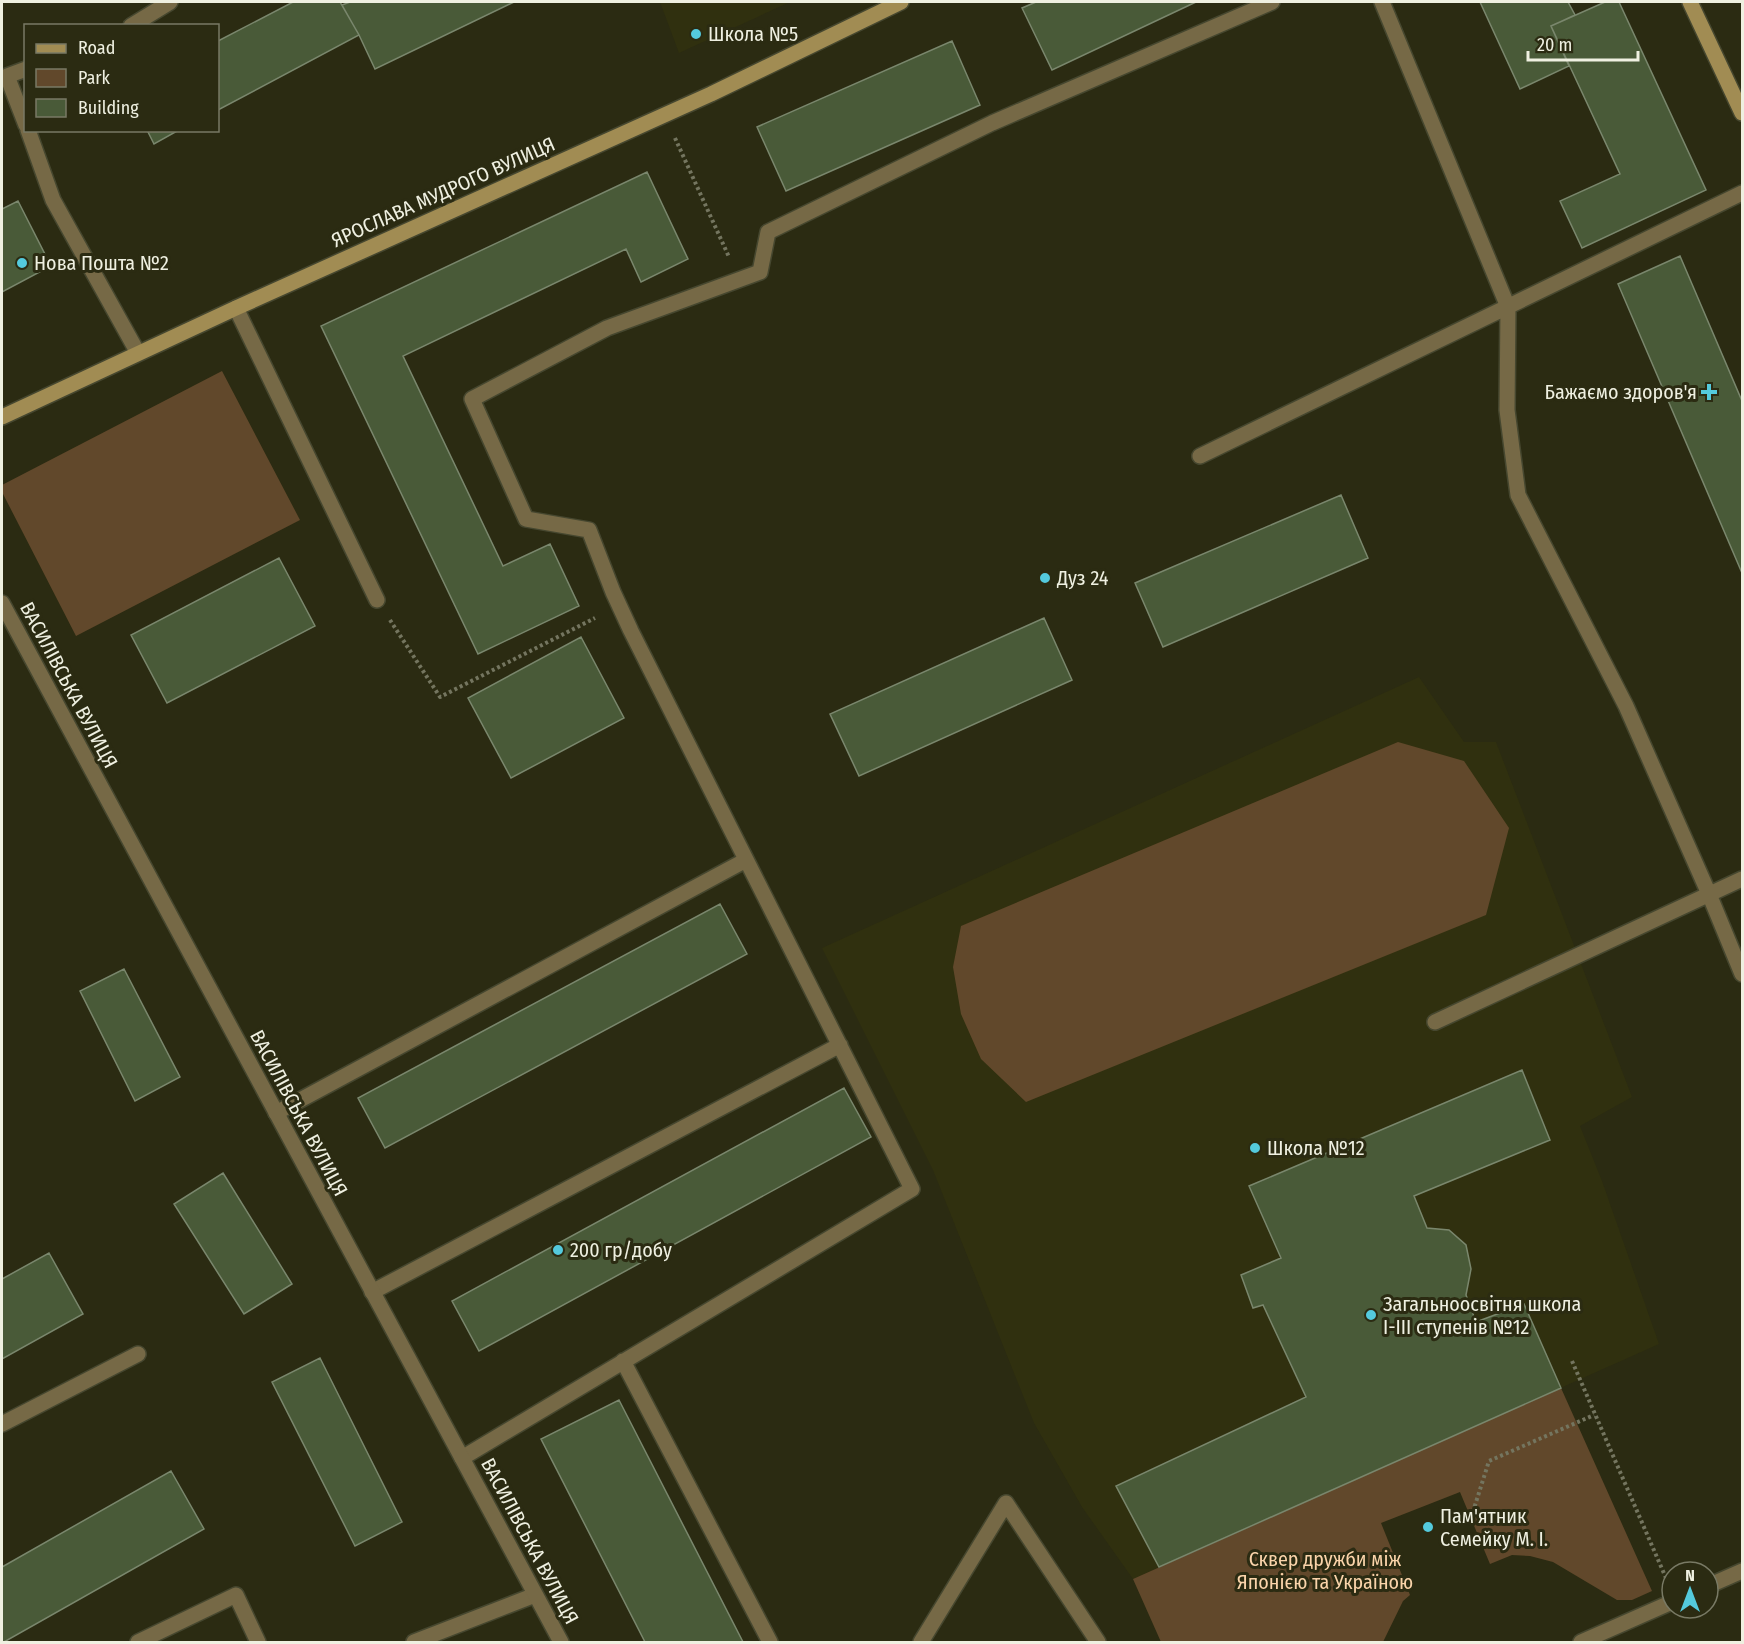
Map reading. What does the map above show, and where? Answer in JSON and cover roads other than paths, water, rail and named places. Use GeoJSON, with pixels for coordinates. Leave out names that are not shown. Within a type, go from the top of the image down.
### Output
{"type":"FeatureCollection","features":[{"type":"Feature","properties":{"kind":"street"},"geometry":{"type":"LineString","coordinates":[[134,24],[170,2]]}},
{"type":"Feature","properties":{"kind":"street","name":"ЯРОСЛАВА МУДРОГО ВУЛИЦЯ"},"geometry":{"type":"LineString","coordinates":[[2,417],[236,308],[665,115],[901,2]]}},
{"type":"Feature","properties":{"kind":"street"},"geometry":{"type":"LineString","coordinates":[[462,1458],[912,1189],[619,606],[589,530],[526,519],[472,399],[607,328],[760,272],[768,232],[992,123],[1272,2]]}},
{"type":"Feature","properties":{"kind":"street"},"geometry":{"type":"LineString","coordinates":[[1382,2],[1508,306],[1507,410],[1518,495],[1626,706],[1743,974]]}},
{"type":"Feature","properties":{"kind":"street"},"geometry":{"type":"LineString","coordinates":[[1690,2],[1743,113]]}},
{"type":"Feature","properties":{"kind":"street"},"geometry":{"type":"LineString","coordinates":[[24,69],[4,72],[24,120]]}},
{"type":"Feature","properties":{"kind":"street"},"geometry":{"type":"LineString","coordinates":[[29,132],[53,200],[138,353]]}},
{"type":"Feature","properties":{"kind":"street"},"geometry":{"type":"LineString","coordinates":[[1200,456],[1743,193]]}},
{"type":"Feature","properties":{"kind":"street"},"geometry":{"type":"LineString","coordinates":[[236,308],[377,600]]}},
{"type":"Feature","properties":{"kind":"street","name":"ВАСИЛІВСЬКА ВУЛИЦЯ"},"geometry":{"type":"LineString","coordinates":[[2,603],[561,1642]]}},
{"type":"Feature","properties":{"kind":"street"},"geometry":{"type":"LineString","coordinates":[[276,1113],[746,860]]}},
{"type":"Feature","properties":{"kind":"street"},"geometry":{"type":"LineString","coordinates":[[1434,1022],[1743,879]]}},
{"type":"Feature","properties":{"kind":"street"},"geometry":{"type":"LineString","coordinates":[[372,1292],[840,1045]]}},
{"type":"Feature","properties":{"kind":"street"},"geometry":{"type":"LineString","coordinates":[[2,1424],[138,1354]]}},
{"type":"Feature","properties":{"kind":"street"},"geometry":{"type":"LineString","coordinates":[[623,1361],[770,1642]]}},
{"type":"Feature","properties":{"kind":"street"},"geometry":{"type":"LineString","coordinates":[[921,1642],[1006,1503],[1098,1642]]}},
{"type":"Feature","properties":{"kind":"street"},"geometry":{"type":"LineString","coordinates":[[1720,1581],[1743,1571]]}},
{"type":"Feature","properties":{"kind":"street"},"geometry":{"type":"LineString","coordinates":[[138,1642],[236,1595],[258,1642]]}},
{"type":"Feature","properties":{"kind":"street"},"geometry":{"type":"LineString","coordinates":[[414,1642],[535,1595]]}},
{"type":"Feature","properties":{"kind":"street"},"geometry":{"type":"LineString","coordinates":[[1581,1642],[1660,1607]]}},
{"type":"Feature","properties":{"kind":"place","name":"Школа №5"},"geometry":{"type":"Point","coordinates":[696,34]}},
{"type":"Feature","properties":{"kind":"place","name":"Нова Пошта №2"},"geometry":{"type":"Point","coordinates":[22,263]}},
{"type":"Feature","properties":{"kind":"place","name":"Бажаємо здоров'я"},"geometry":{"type":"Point","coordinates":[1709,392]}},
{"type":"Feature","properties":{"kind":"place","name":"Дуз 24"},"geometry":{"type":"Point","coordinates":[1045,578]}},
{"type":"Feature","properties":{"kind":"place","name":"Школа №12"},"geometry":{"type":"Point","coordinates":[1255,1148]}},
{"type":"Feature","properties":{"kind":"place","name":"200 гр/добу"},"geometry":{"type":"Point","coordinates":[558,1250]}},
{"type":"Feature","properties":{"kind":"place","name":"Загальноосвітня школа І-ІІІ ступенів №12"},"geometry":{"type":"Point","coordinates":[1371,1315]}},
{"type":"Feature","properties":{"kind":"place","name":"Пам'ятник Семейку М. І."},"geometry":{"type":"Point","coordinates":[1428,1527]}},
{"type":"Feature","properties":{"kind":"park label","name":"Сквер дружби між Японією та Україною"},"geometry":{"type":"Point","coordinates":[1325,1570]}}]}
